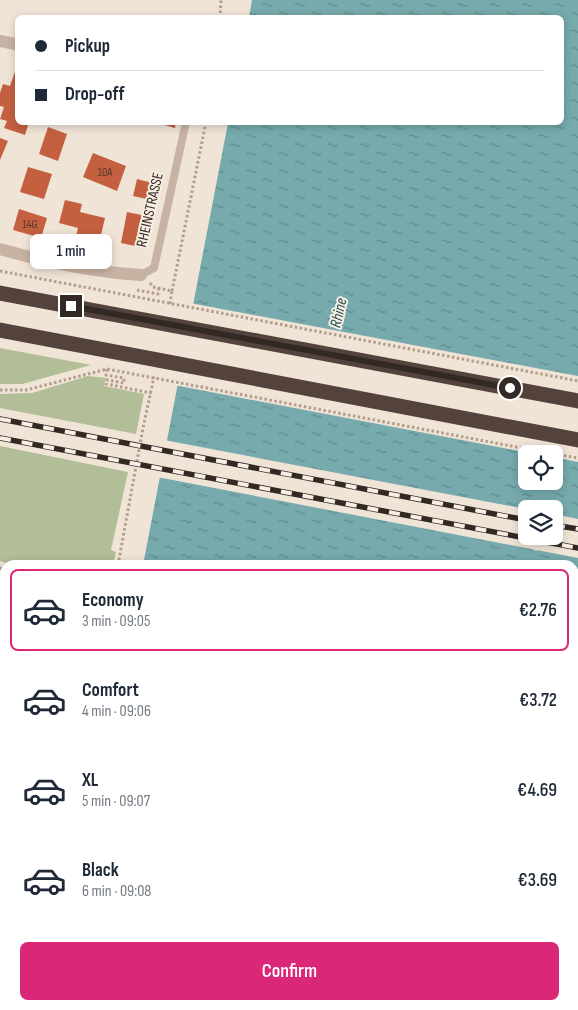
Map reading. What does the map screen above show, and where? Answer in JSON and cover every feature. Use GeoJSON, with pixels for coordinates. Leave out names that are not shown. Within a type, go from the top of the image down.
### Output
{"type":"FeatureCollection","features":[{"type":"Feature","properties":{"kind":"highway"},"geometry":{"type":"LineString","coordinates":[[0,293],[578,401]]}},
{"type":"Feature","properties":{"kind":"highway"},"geometry":{"type":"LineString","coordinates":[[0,330],[578,440]]}},
{"type":"Feature","properties":{"kind":"street"},"geometry":{"type":"LineString","coordinates":[[0,41],[14,44]]}},
{"type":"Feature","properties":{"kind":"street"},"geometry":{"type":"LineString","coordinates":[[0,249],[20,255],[114,273],[141,275]]}},
{"type":"Feature","properties":{"kind":"lane","name":"RHEINSTRASSE"},"geometry":{"type":"LineString","coordinates":[[141,275],[154,268],[185,125]]}},
{"type":"Feature","properties":{"kind":"path"},"geometry":{"type":"LineString","coordinates":[[220,15],[221,0]]}},
{"type":"Feature","properties":{"kind":"path"},"geometry":{"type":"LineString","coordinates":[[168,310],[205,125]]}},
{"type":"Feature","properties":{"kind":"path"},"geometry":{"type":"LineString","coordinates":[[0,271],[111,290],[578,381]]}},
{"type":"Feature","properties":{"kind":"path"},"geometry":{"type":"LineString","coordinates":[[141,275],[153,287],[172,291]]}},
{"type":"Feature","properties":{"kind":"path"},"geometry":{"type":"LineString","coordinates":[[158,294],[159,288]]}},
{"type":"Feature","properties":{"kind":"path"},"geometry":{"type":"LineString","coordinates":[[107,369],[106,375],[124,378],[124,383],[107,380],[106,384],[151,393]]}},
{"type":"Feature","properties":{"kind":"path"},"geometry":{"type":"LineString","coordinates":[[0,390],[26,390],[107,369],[518,447]]}},
{"type":"Feature","properties":{"kind":"path"},"geometry":{"type":"LineString","coordinates":[[119,560],[143,428],[155,375]]}},
{"type":"Feature","properties":{"kind":"path"},"geometry":{"type":"LineString","coordinates":[[563,456],[578,458]]}},
{"type":"Feature","properties":{"kind":"green space"},"geometry":{"type":"Polygon","coordinates":[[[0,348],[91,365],[22,384],[0,384],[0,348]]]}},
{"type":"Feature","properties":{"kind":"green space"},"geometry":{"type":"Polygon","coordinates":[[[88,376],[106,378],[104,386],[144,394],[136,434],[0,408],[0,394],[32,393],[88,376]]]}},
{"type":"Feature","properties":{"kind":"green space"},"geometry":{"type":"Polygon","coordinates":[[[0,446],[128,472],[111,550],[116,552],[114,560],[0,560],[0,446]]]}},
{"type":"Feature","properties":{"kind":"water","name":"Rhine"},"geometry":{"type":"Polygon","coordinates":[[[252,0],[578,0],[578,560],[144,560],[228,125],[564,125],[564,15],[249,15],[252,0]],[[562,389],[554,420],[557,427],[562,427],[570,395],[562,389]]]}},
{"type":"Feature","properties":{"kind":"pier"},"geometry":{"type":"Polygon","coordinates":[[[190,303],[578,376],[578,462],[563,459],[563,445],[518,445],[518,451],[174,385],[190,303]]]}},
{"type":"Feature","properties":{"kind":"pier"},"geometry":{"type":"Polygon","coordinates":[[[164,440],[518,507],[518,545],[532,545],[536,549],[539,545],[563,545],[563,516],[578,519],[578,558],[157,477],[164,440]]]}},
{"type":"Feature","properties":{"kind":"building"},"geometry":{"type":"Polygon","coordinates":[[[15,72],[15,125],[28,125],[25,135],[4,128],[7,121],[0,119],[4,107],[0,106],[0,93],[3,84],[10,86],[15,72]]]}},
{"type":"Feature","properties":{"kind":"building"},"geometry":{"type":"Polygon","coordinates":[[[164,125],[176,125],[175,128],[164,125]]]}},
{"type":"Feature","properties":{"kind":"building"},"geometry":{"type":"Polygon","coordinates":[[[48,127],[67,134],[58,161],[39,154],[48,127]]]}},
{"type":"Feature","properties":{"kind":"building"},"geometry":{"type":"Polygon","coordinates":[[[0,138],[8,141],[0,160],[0,138]]]}},
{"type":"Feature","properties":{"kind":"building"},"geometry":{"type":"Polygon","coordinates":[[[93,153],[126,166],[117,191],[83,177],[93,153]]]}},
{"type":"Feature","properties":{"kind":"building"},"geometry":{"type":"Polygon","coordinates":[[[28,167],[52,174],[44,199],[20,192],[28,167]]]}},
{"type":"Feature","properties":{"kind":"building"},"geometry":{"type":"Polygon","coordinates":[[[137,179],[160,185],[156,201],[133,196],[137,179]]]}},
{"type":"Feature","properties":{"kind":"building"},"geometry":{"type":"Polygon","coordinates":[[[65,200],[82,204],[80,212],[105,218],[98,248],[74,243],[78,228],[59,223],[65,200]]]}},
{"type":"Feature","properties":{"kind":"building"},"geometry":{"type":"Polygon","coordinates":[[[19,209],[47,218],[41,238],[13,230],[19,209]]]}},
{"type":"Feature","properties":{"kind":"building"},"geometry":{"type":"Polygon","coordinates":[[[127,212],[151,217],[145,248],[121,243],[127,212]]]}},
{"type":"Feature","properties":{"kind":"railway"},"geometry":{"type":"LineString","coordinates":[[0,419],[518,518]]}},
{"type":"Feature","properties":{"kind":"railway"},"geometry":{"type":"LineString","coordinates":[[0,438],[578,548]]}},
{"type":"Feature","properties":{"kind":"railway"},"geometry":{"type":"LineString","coordinates":[[563,526],[578,529]]}},
{"type":"Feature","properties":{"kind":"route"},"geometry":{"type":"LineString","coordinates":[[71,306],[510,388]]}}]}
